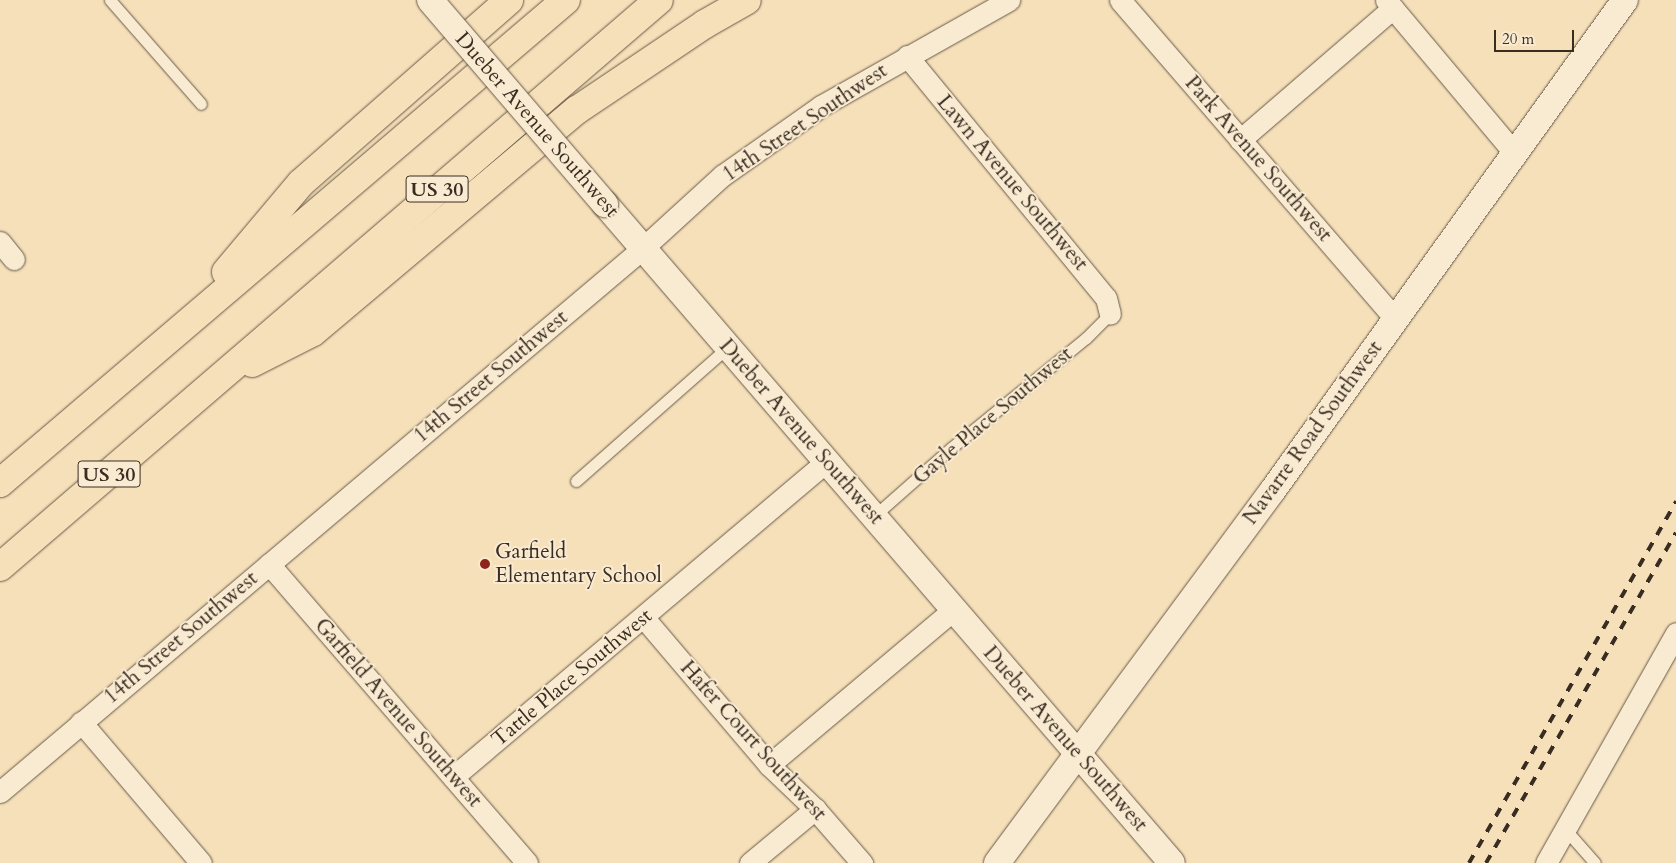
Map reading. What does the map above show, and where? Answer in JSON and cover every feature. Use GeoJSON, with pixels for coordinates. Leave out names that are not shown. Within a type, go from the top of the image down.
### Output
{"type":"FeatureCollection","features":[{"type":"Feature","properties":{"kind":"highway"},"geometry":{"type":"LineString","coordinates":[[175,333],[302,183],[509,0]]}},
{"type":"Feature","properties":{"kind":"highway","name":"US 30"},"geometry":{"type":"LineString","coordinates":[[0,483],[566,0]]}},
{"type":"Feature","properties":{"kind":"highway","name":"US 30"},"geometry":{"type":"LineString","coordinates":[[0,567],[217,381],[345,267],[658,0]]}},
{"type":"Feature","properties":{"kind":"highway"},"geometry":{"type":"LineString","coordinates":[[217,381],[313,332],[577,110],[698,29],[747,0]]}},
{"type":"Feature","properties":{"kind":"street","name":"Dueber Avenue Southwest"},"geometry":{"type":"LineString","coordinates":[[430,0],[727,348],[1172,863]]}},
{"type":"Feature","properties":{"kind":"street","name":"14th Street Southwest"},"geometry":{"type":"LineString","coordinates":[[0,792],[643,248],[724,175],[770,140],[907,56],[1008,0]]}},
{"type":"Feature","properties":{"kind":"street","name":"Park Avenue Southwest"},"geometry":{"type":"LineString","coordinates":[[1120,0],[1396,319]]}},
{"type":"Feature","properties":{"kind":"street","name":"Navarre Road Southwest"},"geometry":{"type":"LineString","coordinates":[[997,863],[1396,319],[1625,0]]}},
{"type":"Feature","properties":{"kind":"street"},"geometry":{"type":"LineString","coordinates":[[1240,140],[1389,4],[1515,154]]}},
{"type":"Feature","properties":{"kind":"street","name":"Lawn Avenue Southwest"},"geometry":{"type":"LineString","coordinates":[[907,56],[1106,298],[1110,314]]}},
{"type":"Feature","properties":{"kind":"street"},"geometry":{"type":"LineString","coordinates":[[0,242],[14,259]]}},
{"type":"Feature","properties":{"kind":"street","name":"Tattle Place Southwest"},"geometry":{"type":"LineString","coordinates":[[453,777],[644,618],[826,461]]}},
{"type":"Feature","properties":{"kind":"street","name":"Garfield Avenue Southwest"},"geometry":{"type":"LineString","coordinates":[[269,564],[527,863]]}},
{"type":"Feature","properties":{"kind":"street"},"geometry":{"type":"LineString","coordinates":[[768,764],[954,610]]}},
{"type":"Feature","properties":{"kind":"street","name":"Hafer Court Southwest"},"geometry":{"type":"LineString","coordinates":[[644,618],[768,764],[815,809],[862,863]]}},
{"type":"Feature","properties":{"kind":"street"},"geometry":{"type":"LineString","coordinates":[[1546,863],[1674,642]]}},
{"type":"Feature","properties":{"kind":"street"},"geometry":{"type":"LineString","coordinates":[[81,722],[201,863]]}},
{"type":"Feature","properties":{"kind":"street"},"geometry":{"type":"LineString","coordinates":[[750,863],[815,809]]}},
{"type":"Feature","properties":{"kind":"lane"},"geometry":{"type":"LineString","coordinates":[[110,0],[201,104]]}},
{"type":"Feature","properties":{"kind":"lane","name":"Gayle Place Southwest"},"geometry":{"type":"LineString","coordinates":[[874,516],[988,417],[1086,338],[1110,314]]}},
{"type":"Feature","properties":{"kind":"lane"},"geometry":{"type":"LineString","coordinates":[[576,481],[727,348]]}},
{"type":"Feature","properties":{"kind":"lane"},"geometry":{"type":"LineString","coordinates":[[1565,829],[1595,863]]}},
{"type":"Feature","properties":{"kind":"railway"},"geometry":{"type":"LineString","coordinates":[[1469,863],[1676,501]]}},
{"type":"Feature","properties":{"kind":"railway"},"geometry":{"type":"LineString","coordinates":[[1486,863],[1676,533]]}},
{"type":"Feature","properties":{"kind":"place","name":"Garfield Elementary School"},"geometry":{"type":"Point","coordinates":[485,564]}}]}
